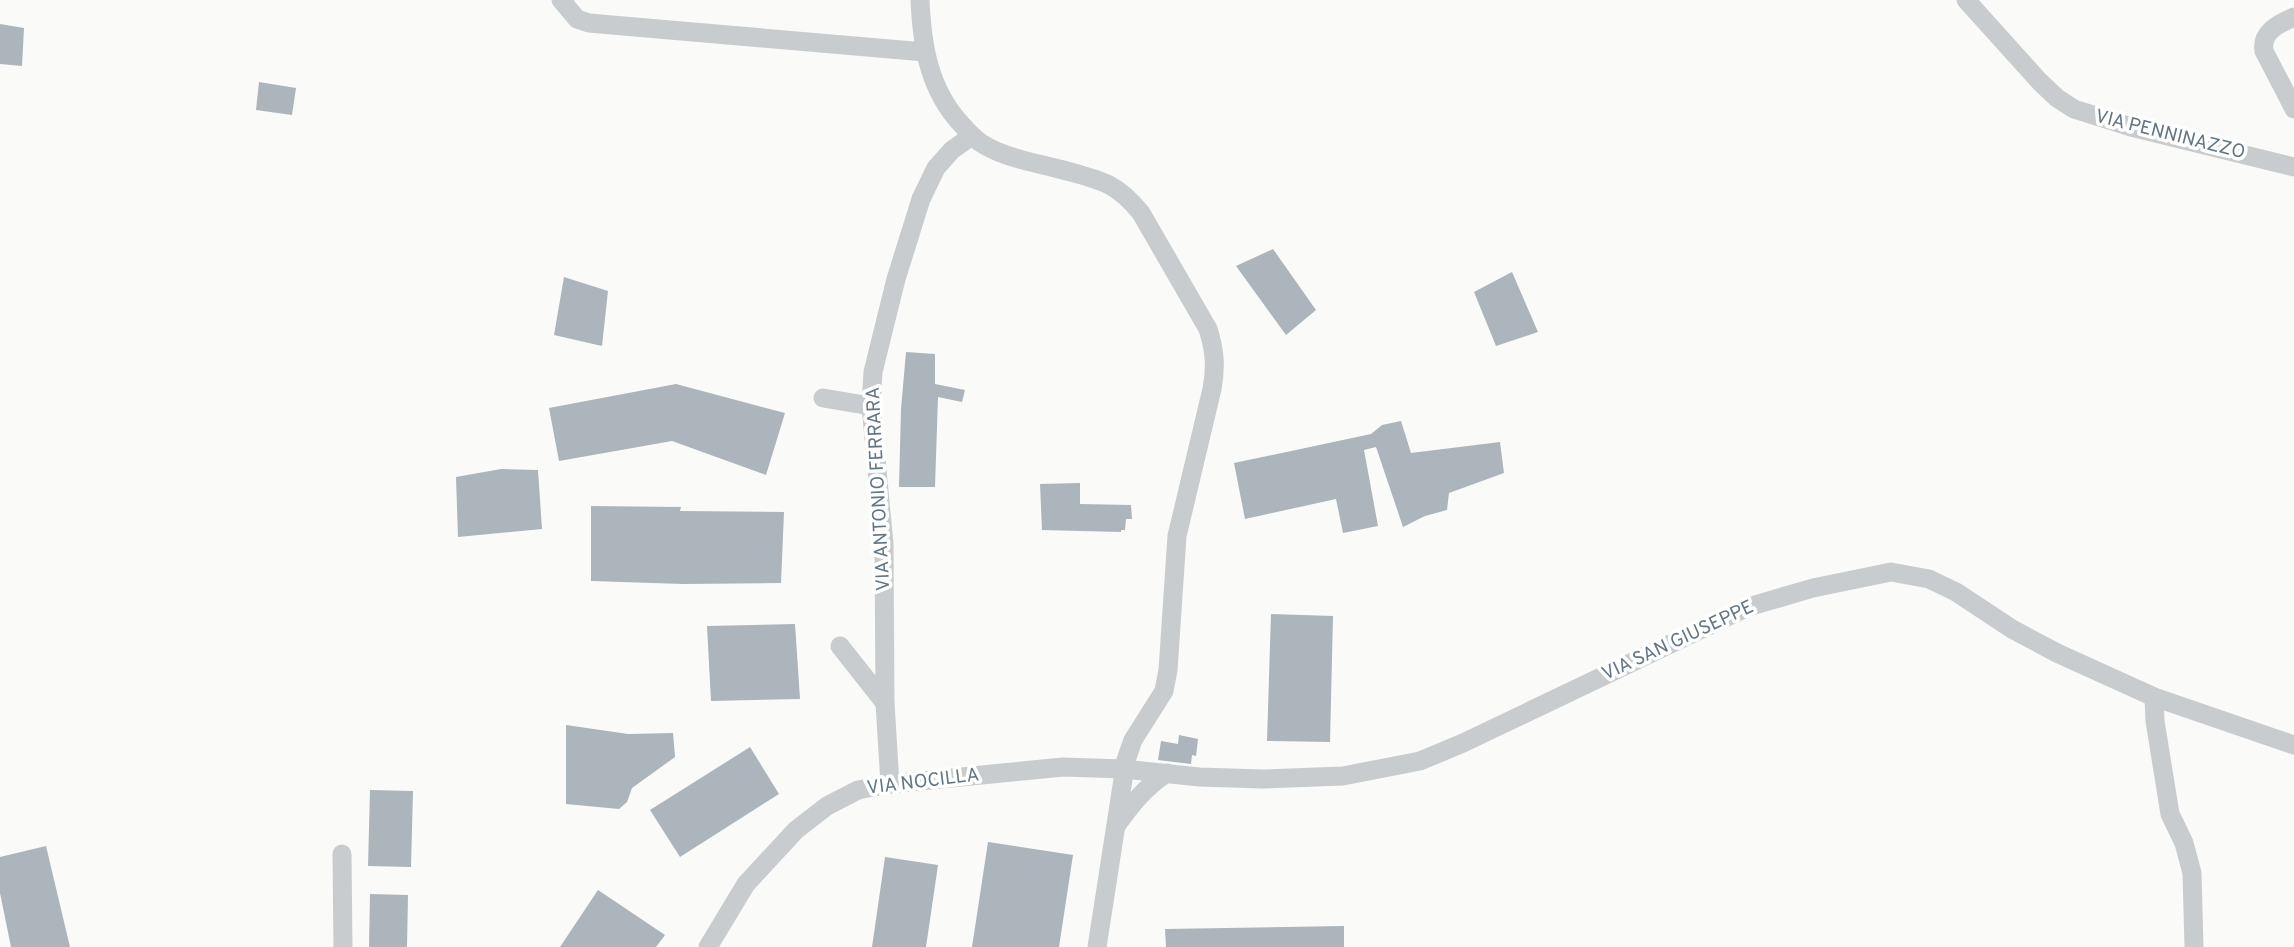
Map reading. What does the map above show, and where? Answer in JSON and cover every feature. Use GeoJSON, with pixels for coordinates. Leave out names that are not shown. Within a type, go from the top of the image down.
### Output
{"type":"FeatureCollection","features":[{"type":"Feature","properties":{"kind":"street"},"geometry":{"type":"LineString","coordinates":[[561,0],[577,19],[589,23],[925,52]]}},
{"type":"Feature","properties":{"kind":"street"},"geometry":{"type":"LineString","coordinates":[[920,0],[925,52],[934,84],[947,110],[985,146],[1008,156],[1116,186],[1141,212],[1208,330],[1215,350],[1216,370],[1177,536],[1168,670],[1164,691],[1133,740],[1124,769],[1097,947]]}},
{"type":"Feature","properties":{"kind":"street","name":"VIA PENNINAZZO"},"geometry":{"type":"LineString","coordinates":[[1966,0],[2040,82],[2056,98],[2074,109],[2131,127],[2294,167]]}},
{"type":"Feature","properties":{"kind":"street"},"geometry":{"type":"LineString","coordinates":[[2294,17],[2280,23],[2265,36],[2263,43],[2264,51],[2294,109]]}},
{"type":"Feature","properties":{"kind":"street","name":"VIA ANTONIO FERRARA"},"geometry":{"type":"LineString","coordinates":[[890,784],[885,704],[884,544],[871,406],[873,372],[889,306],[921,199],[936,168],[952,150],[972,136]]}},
{"type":"Feature","properties":{"kind":"street"},"geometry":{"type":"LineString","coordinates":[[823,398],[871,406]]}},
{"type":"Feature","properties":{"kind":"street","name":"VIA SAN GIUSEPPE"},"geometry":{"type":"LineString","coordinates":[[1124,769],[1263,779],[1343,776],[1420,761],[1748,607],[1813,588],[1891,572],[1938,583],[2012,629],[2154,697],[2294,745]]}},
{"type":"Feature","properties":{"kind":"street"},"geometry":{"type":"LineString","coordinates":[[840,646],[885,704]]}},
{"type":"Feature","properties":{"kind":"street"},"geometry":{"type":"LineString","coordinates":[[2154,697],[2155,721],[2170,814],[2184,843],[2192,873],[2194,947]]}},
{"type":"Feature","properties":{"kind":"street","name":"VIA NOCILLA"},"geometry":{"type":"LineString","coordinates":[[708,947],[746,884],[796,830],[827,806],[858,790],[890,784],[1063,767],[1124,769]]}},
{"type":"Feature","properties":{"kind":"street"},"geometry":{"type":"LineString","coordinates":[[1114,830],[1132,803],[1152,783],[1167,774]]}},
{"type":"Feature","properties":{"kind":"street"},"geometry":{"type":"LineString","coordinates":[[342,854],[343,947]]}},
{"type":"Feature","properties":{"kind":"building"},"geometry":{"type":"Polygon","coordinates":[[[0,24],[24,28],[22,66],[0,64],[0,24]]]}},
{"type":"Feature","properties":{"kind":"building"},"geometry":{"type":"Polygon","coordinates":[[[259,82],[296,88],[292,115],[256,110],[259,82]]]}},
{"type":"Feature","properties":{"kind":"building"},"geometry":{"type":"Polygon","coordinates":[[[1273,249],[1316,310],[1286,335],[1236,266],[1273,249]]]}},
{"type":"Feature","properties":{"kind":"building"},"geometry":{"type":"Polygon","coordinates":[[[1512,272],[1538,332],[1496,346],[1474,292],[1512,272]]]}},
{"type":"Feature","properties":{"kind":"building"},"geometry":{"type":"Polygon","coordinates":[[[564,277],[608,291],[602,346],[554,335],[564,277]]]}},
{"type":"Feature","properties":{"kind":"building"},"geometry":{"type":"Polygon","coordinates":[[[906,352],[935,354],[935,384],[965,390],[962,402],[938,397],[935,487],[899,487],[906,352]]]}},
{"type":"Feature","properties":{"kind":"building"},"geometry":{"type":"Polygon","coordinates":[[[676,384],[785,413],[766,475],[672,441],[559,461],[549,408],[676,384]]]}},
{"type":"Feature","properties":{"kind":"building"},"geometry":{"type":"Polygon","coordinates":[[[1401,421],[1411,453],[1500,442],[1504,473],[1449,493],[1447,510],[1425,516],[1403,527],[1376,447],[1364,450],[1378,526],[1343,533],[1336,499],[1245,519],[1234,463],[1371,434],[1382,425],[1401,421]]]}},
{"type":"Feature","properties":{"kind":"building"},"geometry":{"type":"Polygon","coordinates":[[[501,469],[538,470],[542,529],[458,537],[456,477],[501,469]]]}},
{"type":"Feature","properties":{"kind":"building"},"geometry":{"type":"Polygon","coordinates":[[[1080,483],[1080,504],[1131,505],[1132,519],[1126,519],[1125,530],[1042,530],[1040,484],[1080,483]]]}},
{"type":"Feature","properties":{"kind":"building"},"geometry":{"type":"Polygon","coordinates":[[[591,506],[681,507],[680,511],[784,512],[781,583],[591,581],[591,506]]]}},
{"type":"Feature","properties":{"kind":"building"},"geometry":{"type":"Polygon","coordinates":[[[1271,614],[1333,616],[1330,742],[1267,741],[1271,614]]]}},
{"type":"Feature","properties":{"kind":"building"},"geometry":{"type":"Polygon","coordinates":[[[795,624],[800,699],[711,701],[707,626],[795,624]]]}},
{"type":"Feature","properties":{"kind":"building"},"geometry":{"type":"Polygon","coordinates":[[[566,725],[628,734],[673,733],[675,757],[632,788],[627,802],[619,809],[566,804],[566,725]]]}},
{"type":"Feature","properties":{"kind":"building"},"geometry":{"type":"Polygon","coordinates":[[[1179,735],[1198,739],[1196,756],[1192,755],[1191,764],[1158,760],[1161,741],[1178,744],[1179,735]]]}},
{"type":"Feature","properties":{"kind":"building"},"geometry":{"type":"Polygon","coordinates":[[[750,747],[779,794],[680,857],[650,810],[750,747]]]}},
{"type":"Feature","properties":{"kind":"building"},"geometry":{"type":"Polygon","coordinates":[[[370,790],[413,791],[411,867],[368,866],[370,790]]]}},
{"type":"Feature","properties":{"kind":"building"},"geometry":{"type":"Polygon","coordinates":[[[988,842],[1073,855],[1059,947],[972,947],[988,842]]]}},
{"type":"Feature","properties":{"kind":"building"},"geometry":{"type":"Polygon","coordinates":[[[46,846],[70,947],[11,947],[0,893],[0,857],[46,846]]]}},
{"type":"Feature","properties":{"kind":"building"},"geometry":{"type":"Polygon","coordinates":[[[885,857],[938,865],[926,947],[872,947],[885,857]]]}},
{"type":"Feature","properties":{"kind":"building"},"geometry":{"type":"Polygon","coordinates":[[[598,890],[665,935],[656,947],[560,947],[598,890]]]}},
{"type":"Feature","properties":{"kind":"building"},"geometry":{"type":"Polygon","coordinates":[[[370,894],[408,895],[407,947],[369,947],[370,894]]]}},
{"type":"Feature","properties":{"kind":"building"},"geometry":{"type":"Polygon","coordinates":[[[1344,926],[1344,947],[1166,947],[1165,929],[1344,926]]]}}]}
